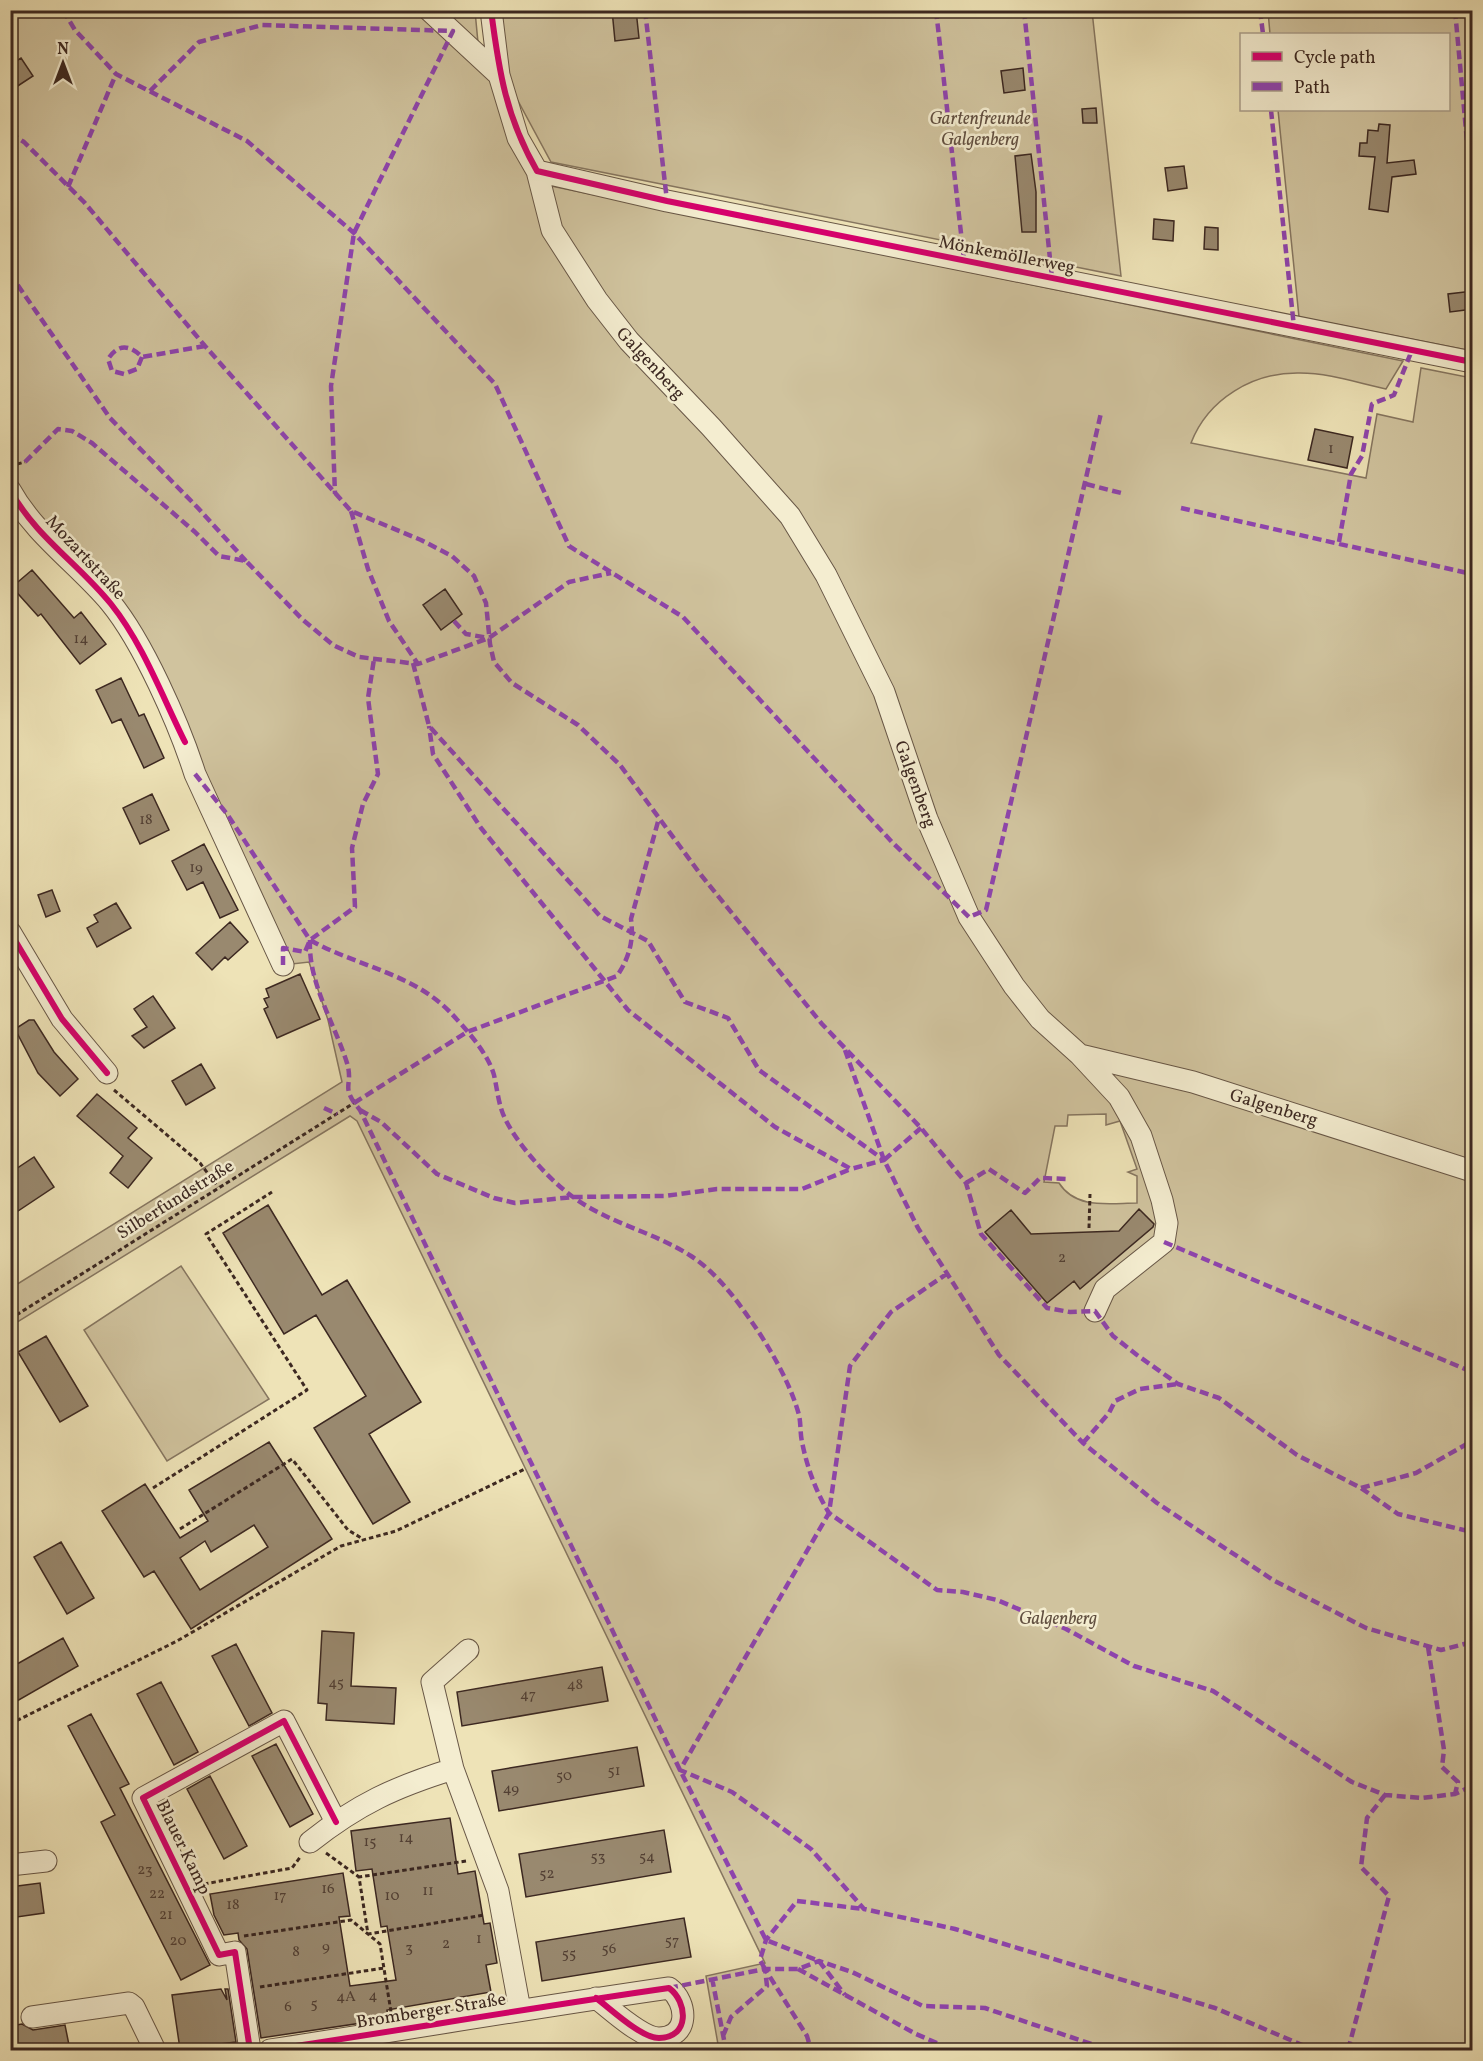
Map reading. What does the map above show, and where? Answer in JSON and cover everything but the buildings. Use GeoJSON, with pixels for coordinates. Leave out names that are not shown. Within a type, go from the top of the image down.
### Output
{"type":"FeatureCollection","features":[{"type":"Feature","properties":{"kind":"street"},"geometry":{"type":"LineString","coordinates":[[429,10],[499,75]]}},
{"type":"Feature","properties":{"kind":"street","name":"Galgenberg"},"geometry":{"type":"LineString","coordinates":[[491,10],[499,75],[518,138],[537,171],[552,230],[597,300],[629,341],[711,427],[789,516],[826,575],[884,692],[927,819],[969,917],[1014,986],[1040,1019],[1080,1055],[1193,1082],[1473,1171]]}},
{"type":"Feature","properties":{"kind":"street","name":"Mönkemöllerweg"},"geometry":{"type":"LineString","coordinates":[[537,171],[667,201],[1473,362]]}},
{"type":"Feature","properties":{"kind":"street","name":"Mozartstraße"},"geometry":{"type":"LineString","coordinates":[[10,490],[54,548],[110,602],[130,630],[185,742],[195,774],[283,964]]}},
{"type":"Feature","properties":{"kind":"street"},"geometry":{"type":"LineString","coordinates":[[10,932],[62,1019],[107,1073]]}},
{"type":"Feature","properties":{"kind":"street"},"geometry":{"type":"LineString","coordinates":[[1080,1055],[1119,1096],[1141,1136],[1167,1223],[1164,1242],[1105,1289],[1095,1311]]}},
{"type":"Feature","properties":{"kind":"street"},"geometry":{"type":"LineString","coordinates":[[468,1650],[432,1682],[453,1769],[486,1858],[502,1912],[520,2010]]}},
{"type":"Feature","properties":{"kind":"street","name":"Blauer Kamp"},"geometry":{"type":"LineString","coordinates":[[212,1941],[143,1798],[284,1721],[336,1822]]}},
{"type":"Feature","properties":{"kind":"street"},"geometry":{"type":"LineString","coordinates":[[310,1842],[358,1806],[408,1783],[453,1769]]}},
{"type":"Feature","properties":{"kind":"street"},"geometry":{"type":"LineString","coordinates":[[10,1864],[46,1861]]}},
{"type":"Feature","properties":{"kind":"street"},"geometry":{"type":"LineString","coordinates":[[212,1941],[219,1954],[234,1952],[250,2050]]}},
{"type":"Feature","properties":{"kind":"street","name":"Bromberger Straße"},"geometry":{"type":"LineString","coordinates":[[270,2050],[596,1998]]}},
{"type":"Feature","properties":{"kind":"street"},"geometry":{"type":"LineString","coordinates":[[32,2017],[129,2003],[134,2007],[155,2050]]}},
{"type":"Feature","properties":{"kind":"path"},"geometry":{"type":"LineString","coordinates":[[10,466],[25,462]]}},
{"type":"Feature","properties":{"kind":"path"},"geometry":{"type":"LineString","coordinates":[[107,1073],[115,1091],[200,1163],[218,1186]]}},
{"type":"Feature","properties":{"kind":"path"},"geometry":{"type":"LineString","coordinates":[[153,1488],[307,1390],[206,1234],[272,1192]]}},
{"type":"Feature","properties":{"kind":"path"},"geometry":{"type":"LineString","coordinates":[[1089,1228],[1090,1194]]}},
{"type":"Feature","properties":{"kind":"path"},"geometry":{"type":"LineString","coordinates":[[180,1529],[292,1459],[348,1530],[363,1539]]}},
{"type":"Feature","properties":{"kind":"path"},"geometry":{"type":"LineString","coordinates":[[10,1724],[177,1641],[341,1546],[396,1531],[525,1469]]}},
{"type":"Feature","properties":{"kind":"path"},"geometry":{"type":"LineString","coordinates":[[186,1887],[292,1868],[310,1842],[359,1877],[486,1858]]}},
{"type":"Feature","properties":{"kind":"path"},"geometry":{"type":"LineString","coordinates":[[359,1877],[368,1934]]}},
{"type":"Feature","properties":{"kind":"path"},"geometry":{"type":"LineString","coordinates":[[368,1934],[502,1912]]}},
{"type":"Feature","properties":{"kind":"path"},"geometry":{"type":"LineString","coordinates":[[212,1941],[351,1920],[381,1944],[394,2031]]}},
{"type":"Feature","properties":{"kind":"path"},"geometry":{"type":"LineString","coordinates":[[240,1990],[384,1968]]}},
{"type":"Feature","properties":{"kind":"green space","name":"Galgenberg"},"geometry":{"type":"Polygon","coordinates":[[[11,11],[475,11],[479,53],[532,182],[1403,361],[1386,389],[1311,373],[1283,374],[1249,383],[1234,391],[1209,413],[1191,443],[1366,478],[1377,414],[1413,422],[1421,368],[1472,378],[1472,2050],[719,2050],[706,1976],[765,1963],[357,1121],[350,1116],[11,1326],[11,1288],[342,1082],[328,1020],[309,962],[283,965],[130,630],[11,490],[11,11]],[[1106,1114],[1068,1115],[1067,1126],[1055,1126],[1044,1182],[1059,1183],[1066,1192],[1084,1201],[1105,1204],[1137,1203],[1137,1176],[1128,1172],[1137,1169],[1120,1121],[1106,1125],[1106,1114]]]}},
{"type":"Feature","properties":{"kind":"green space","name":"Gartenfreunde Galgenberg"},"geometry":{"type":"Polygon","coordinates":[[[501,11],[1092,11],[1121,276],[551,162],[510,86],[501,11]]]}},
{"type":"Feature","properties":{"kind":"green space"},"geometry":{"type":"Polygon","coordinates":[[[1268,11],[1472,11],[1472,351],[1299,317],[1278,111],[1450,111],[1450,33],[1270,33],[1268,11]]]}},
{"type":"Feature","properties":{"kind":"green space"},"geometry":{"type":"Polygon","coordinates":[[[181,1266],[269,1399],[167,1461],[84,1330],[181,1266]]]}},
{"type":"Feature","properties":{"kind":"marked path"},"geometry":{"type":"LineString","coordinates":[[63,10],[75,30],[116,74],[247,141],[354,233],[495,384],[569,546],[683,617],[892,842],[969,917],[986,910],[1101,413]]}},
{"type":"Feature","properties":{"kind":"marked path"},"geometry":{"type":"LineString","coordinates":[[645,10],[667,201]]}},
{"type":"Feature","properties":{"kind":"marked path"},"geometry":{"type":"LineString","coordinates":[[936,10],[964,260]]}},
{"type":"Feature","properties":{"kind":"marked path"},"geometry":{"type":"LineString","coordinates":[[1024,10],[1052,278]]}},
{"type":"Feature","properties":{"kind":"marked path"},"geometry":{"type":"LineString","coordinates":[[1260,10],[1263,33]]}},
{"type":"Feature","properties":{"kind":"marked path"},"geometry":{"type":"LineString","coordinates":[[1455,10],[1472,196]]}},
{"type":"Feature","properties":{"kind":"marked path"},"geometry":{"type":"LineString","coordinates":[[150,91],[199,42],[262,25],[453,31],[354,233],[331,386],[335,494]]}},
{"type":"Feature","properties":{"kind":"marked path"},"geometry":{"type":"LineString","coordinates":[[68,187],[116,74]]}},
{"type":"Feature","properties":{"kind":"marked path"},"geometry":{"type":"LineString","coordinates":[[1271,111],[1294,327]]}},
{"type":"Feature","properties":{"kind":"marked path"},"geometry":{"type":"LineString","coordinates":[[10,133],[24,142],[84,202],[205,346],[351,511],[421,540],[452,556],[474,576],[486,603],[494,662],[512,683],[578,725],[620,765],[701,875],[822,1024],[921,1128],[966,1183],[981,1234],[1047,1308],[1070,1312],[1095,1311],[1113,1336],[1137,1355],[1178,1384],[1219,1398],[1297,1455],[1361,1488],[1398,1514],[1472,1532]]}},
{"type":"Feature","properties":{"kind":"marked path"},"geometry":{"type":"LineString","coordinates":[[10,274],[110,418],[246,561]]}},
{"type":"Feature","properties":{"kind":"marked path"},"geometry":{"type":"LineString","coordinates":[[142,357],[137,369],[124,374],[112,371],[108,359],[120,348],[133,350],[142,357],[205,346]]}},
{"type":"Feature","properties":{"kind":"marked path"},"geometry":{"type":"LineString","coordinates":[[1339,542],[1351,474],[1362,456],[1372,404],[1394,395],[1412,350]]}},
{"type":"Feature","properties":{"kind":"marked path"},"geometry":{"type":"LineString","coordinates":[[25,462],[58,429],[72,431],[92,443],[195,532],[219,556],[246,561],[302,619],[333,645],[359,657],[418,664],[489,638],[569,582],[611,573]]}},
{"type":"Feature","properties":{"kind":"marked path"},"geometry":{"type":"LineString","coordinates":[[1086,484],[1125,494]]}},
{"type":"Feature","properties":{"kind":"marked path"},"geometry":{"type":"LineString","coordinates":[[1181,508],[1472,574]]}},
{"type":"Feature","properties":{"kind":"marked path"},"geometry":{"type":"LineString","coordinates":[[351,511],[368,569],[389,621],[418,664]]}},
{"type":"Feature","properties":{"kind":"marked path"},"geometry":{"type":"LineString","coordinates":[[454,621],[466,634],[489,638]]}},
{"type":"Feature","properties":{"kind":"marked path"},"geometry":{"type":"LineString","coordinates":[[283,965],[283,948],[305,952],[310,940],[355,907],[352,848],[363,804],[378,774],[368,698],[374,659]]}},
{"type":"Feature","properties":{"kind":"marked path"},"geometry":{"type":"LineString","coordinates":[[413,663],[429,726],[600,916],[648,941],[685,1002],[728,1018],[759,1070],[884,1160],[851,1169],[775,1127],[628,1010],[481,828],[433,754],[429,726]]}},
{"type":"Feature","properties":{"kind":"marked path"},"geometry":{"type":"LineString","coordinates":[[195,774],[227,814],[310,940],[419,988],[450,1012],[475,1041],[491,1067],[501,1109],[508,1125],[524,1148],[553,1181],[573,1197],[601,1214],[662,1240],[691,1256],[723,1284],[757,1329],[784,1377],[799,1415],[802,1442],[809,1470],[829,1513],[937,1590],[963,1592],[997,1600],[1066,1629],[1134,1666],[1213,1691],[1352,1782],[1385,1795],[1422,1798],[1455,1794],[1472,1786]]}},
{"type":"Feature","properties":{"kind":"marked path"},"geometry":{"type":"LineString","coordinates":[[354,1103],[467,1032],[617,976],[630,949],[631,919],[659,818]]}},
{"type":"Feature","properties":{"kind":"marked path"},"geometry":{"type":"LineString","coordinates":[[310,940],[313,972],[347,1063],[350,1095],[360,1110],[680,1770],[766,1940],[819,1961],[845,1995]]}},
{"type":"Feature","properties":{"kind":"marked path"},"geometry":{"type":"LineString","coordinates":[[845,1050],[884,1160],[918,1228],[999,1355],[1083,1443],[1157,1503],[1273,1580],[1366,1628],[1441,1650],[1472,1642]]}},
{"type":"Feature","properties":{"kind":"marked path"},"geometry":{"type":"LineString","coordinates":[[324,1108],[337,1114]]}},
{"type":"Feature","properties":{"kind":"marked path"},"geometry":{"type":"LineString","coordinates":[[360,1110],[381,1122],[437,1174],[494,1198],[515,1203],[573,1197],[665,1196],[717,1189],[802,1189],[851,1169]]}},
{"type":"Feature","properties":{"kind":"marked path"},"geometry":{"type":"LineString","coordinates":[[884,1160],[921,1128]]}},
{"type":"Feature","properties":{"kind":"marked path"},"geometry":{"type":"LineString","coordinates":[[966,1183],[989,1169],[1025,1193],[1040,1178],[1067,1179]]}},
{"type":"Feature","properties":{"kind":"marked path"},"geometry":{"type":"LineString","coordinates":[[1164,1242],[1472,1372]]}},
{"type":"Feature","properties":{"kind":"marked path"},"geometry":{"type":"LineString","coordinates":[[948,1273],[891,1312],[850,1366],[829,1513],[680,1770],[732,1792],[811,1849],[864,1909],[955,1929],[1215,2008],[1314,2050]]}},
{"type":"Feature","properties":{"kind":"marked path"},"geometry":{"type":"LineString","coordinates":[[1083,1443],[1109,1413],[1115,1401],[1140,1389],[1178,1384]]}},
{"type":"Feature","properties":{"kind":"marked path"},"geometry":{"type":"LineString","coordinates":[[1361,1488],[1416,1473],[1472,1441]]}},
{"type":"Feature","properties":{"kind":"marked path"},"geometry":{"type":"LineString","coordinates":[[1428,1647],[1444,1750],[1442,1767],[1458,1782],[1455,1794]]}},
{"type":"Feature","properties":{"kind":"marked path"},"geometry":{"type":"LineString","coordinates":[[1348,2050],[1389,1896],[1361,1867],[1367,1818],[1385,1795]]}},
{"type":"Feature","properties":{"kind":"marked path"},"geometry":{"type":"LineString","coordinates":[[765,1969],[760,1960],[766,1940],[797,1901],[864,1909]]}},
{"type":"Feature","properties":{"kind":"marked path"},"geometry":{"type":"LineString","coordinates":[[669,1988],[765,1969],[798,1969],[819,1961],[852,1972],[923,2006],[985,2008],[1109,2050]]}},
{"type":"Feature","properties":{"kind":"marked path"},"geometry":{"type":"LineString","coordinates":[[723,2036],[731,2017],[767,1986],[765,1969],[807,2036],[811,2050]]}},
{"type":"Feature","properties":{"kind":"marked path"},"geometry":{"type":"LineString","coordinates":[[798,1969],[916,2034],[953,2050]]}},
{"type":"Feature","properties":{"kind":"marked path"},"geometry":{"type":"LineString","coordinates":[[712,1978],[726,2050]]}},
{"type":"Feature","properties":{"kind":"cycle path"},"geometry":{"type":"LineString","coordinates":[[491,10],[505,94],[518,132],[537,171],[667,201],[1472,362]]}},
{"type":"Feature","properties":{"kind":"cycle path"},"geometry":{"type":"LineString","coordinates":[[10,490],[32,522],[111,604],[133,636],[185,742]]}},
{"type":"Feature","properties":{"kind":"cycle path"},"geometry":{"type":"LineString","coordinates":[[10,932],[62,1019],[107,1073]]}},
{"type":"Feature","properties":{"kind":"cycle path"},"geometry":{"type":"LineString","coordinates":[[250,2050],[235,1952],[219,1955],[143,1798],[284,1721],[336,1822]]}},
{"type":"Feature","properties":{"kind":"cycle path"},"geometry":{"type":"LineString","coordinates":[[270,2050],[569,2003],[619,1995],[669,1988],[680,2002],[683,2018],[681,2026],[669,2036],[652,2037],[635,2028],[602,2003],[596,1998]]}}]}
